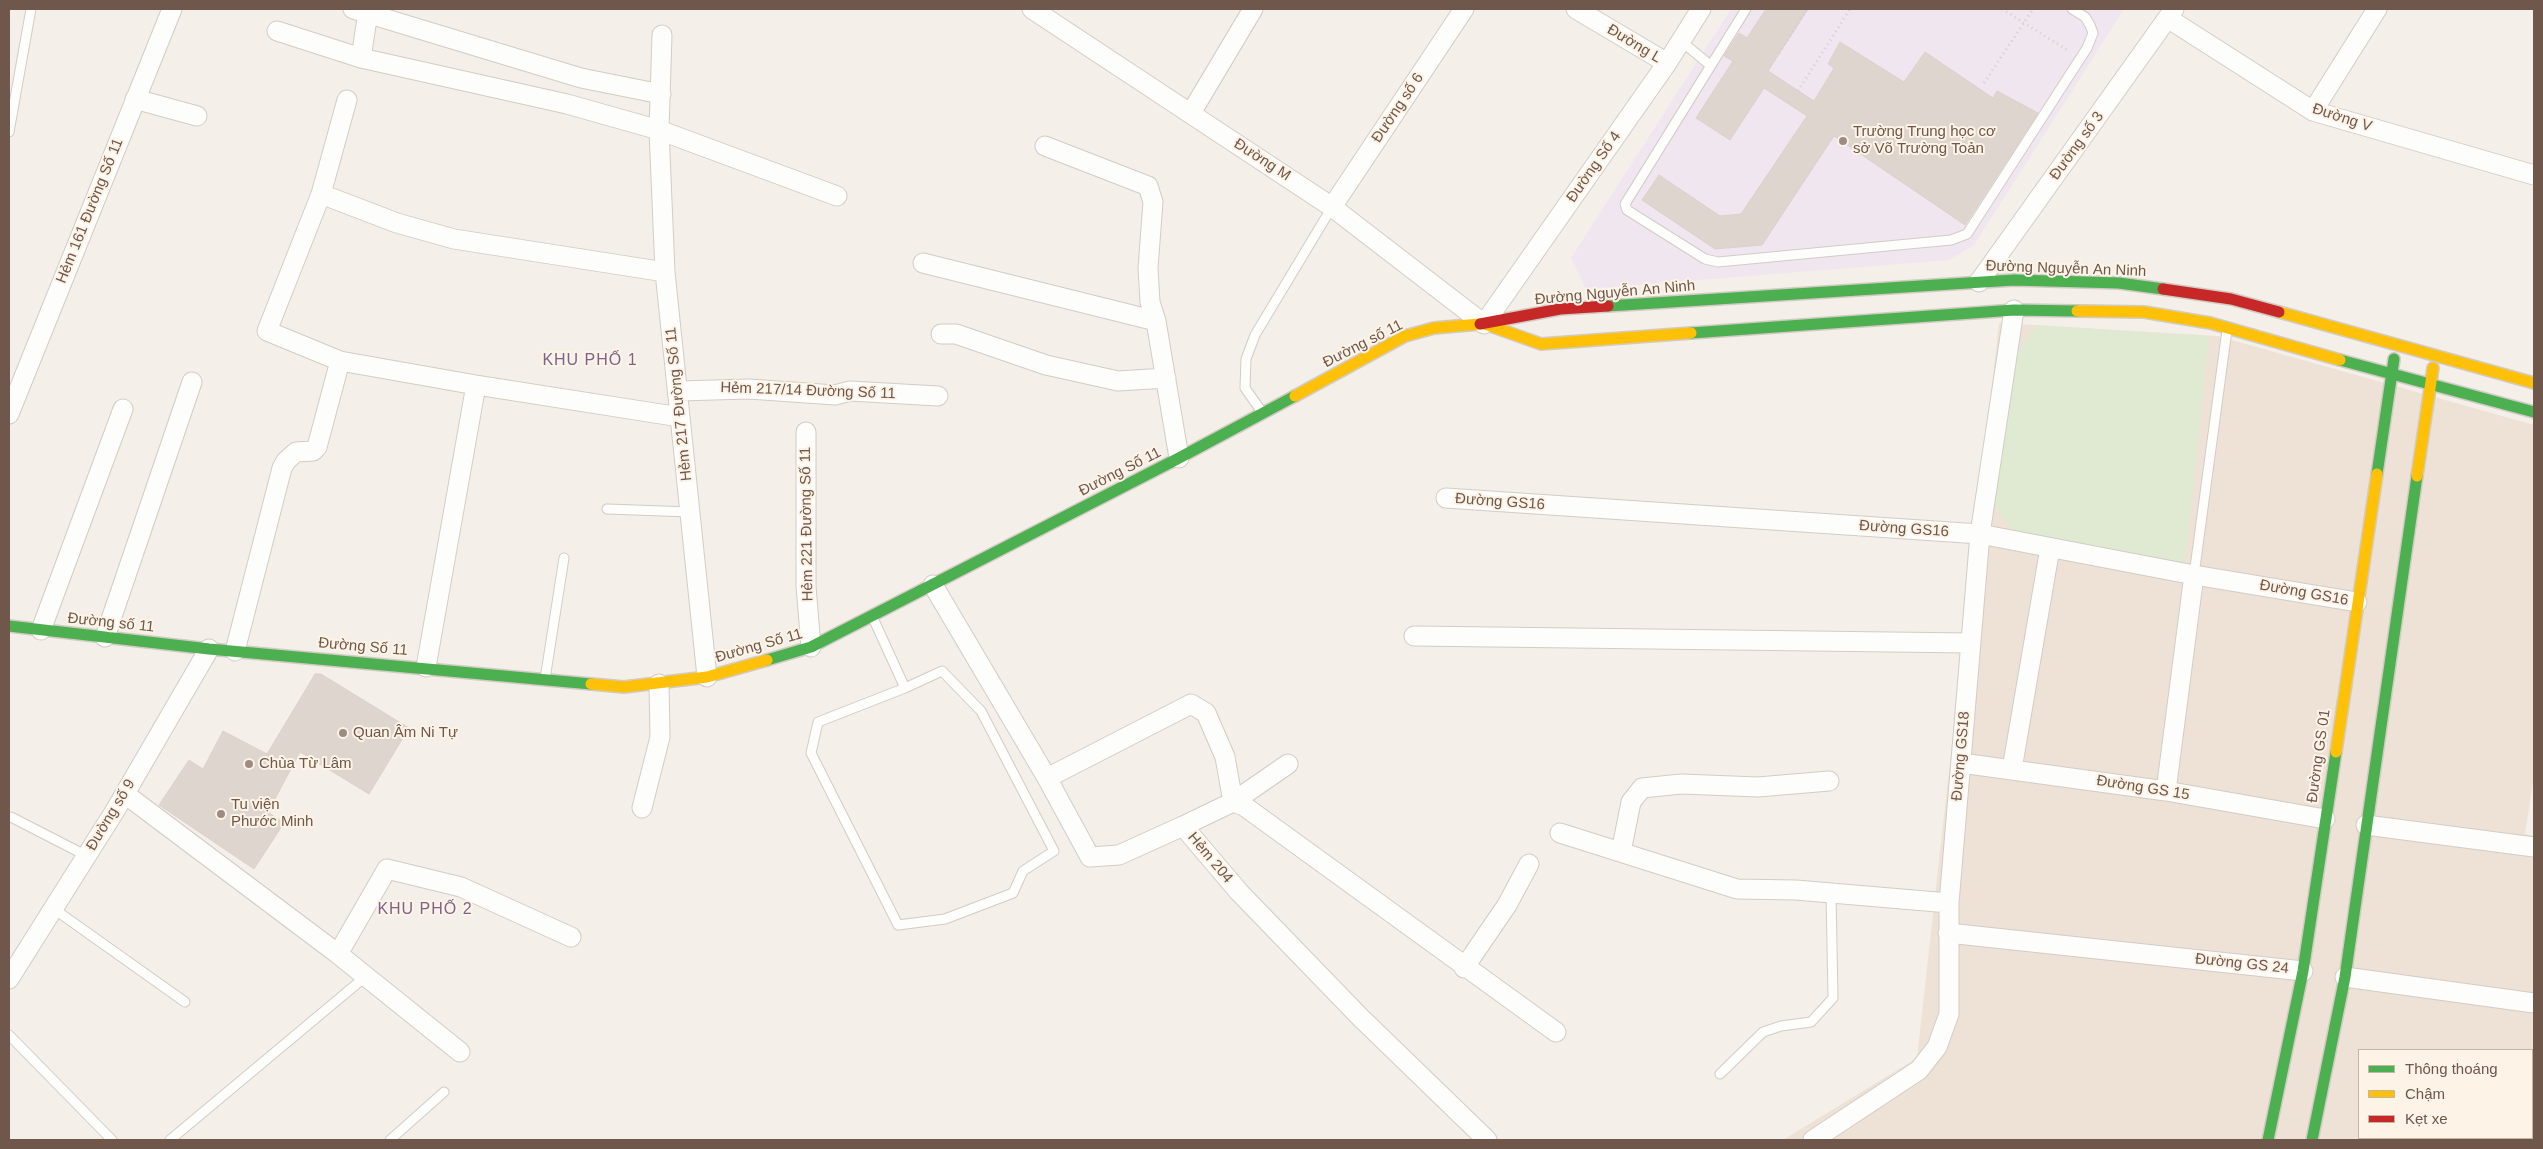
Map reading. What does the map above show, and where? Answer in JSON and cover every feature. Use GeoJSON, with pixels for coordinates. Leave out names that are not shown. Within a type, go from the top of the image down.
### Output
{"type":"FeatureCollection","features":[{"type":"Feature","properties":{"kind":"main road","name":"Đường Nguyễn An Ninh"},"geometry":{"type":"LineString","coordinates":[[1484,324],[1560,309],[1979,282],[2014,295],[2144,312],[2227,328],[2430,386],[2534,412]]}},
{"type":"Feature","properties":{"kind":"main road","name":"Đường Nguyễn An Ninh"},"geometry":{"type":"LineString","coordinates":[[1484,324],[1541,344],[2119,284],[2198,293],[2231,299],[2534,383]]}},
{"type":"Feature","properties":{"kind":"main road","name":"Đường số 11"},"geometry":{"type":"LineString","coordinates":[[1263,414],[1405,336],[1434,328],[1484,324]]}},
{"type":"Feature","properties":{"kind":"main road","name":"Đường GS 01"},"geometry":{"type":"LineString","coordinates":[[2268,1140],[2307,971],[2333,820],[2365,603],[2396,345]]}},
{"type":"Feature","properties":{"kind":"main road"},"geometry":{"type":"LineString","coordinates":[[2312,1140],[2341,976],[2393,608],[2435,356]]}},
{"type":"Feature","properties":{"kind":"main road","name":"Đường Số 11"},"geometry":{"type":"LineString","coordinates":[[209,649],[624,687],[708,677],[811,647],[1263,414]]}},
{"type":"Feature","properties":{"kind":"main road","name":"Đường số 11"},"geometry":{"type":"LineString","coordinates":[[9,626],[209,649]]}},
{"type":"Feature","properties":{"kind":"street","name":"Hẻm 161 Đường Số 11"},"geometry":{"type":"LineString","coordinates":[[9,414],[172,9]]}},
{"type":"Feature","properties":{"kind":"street","name":"Đường M"},"geometry":{"type":"LineString","coordinates":[[1032,9],[1332,206],[1484,324]]}},
{"type":"Feature","properties":{"kind":"street"},"geometry":{"type":"LineString","coordinates":[[1191,113],[1253,9]]}},
{"type":"Feature","properties":{"kind":"street","name":"Đường số 6"},"geometry":{"type":"LineString","coordinates":[[1332,206],[1464,9]]}},
{"type":"Feature","properties":{"kind":"street","name":"Đường L"},"geometry":{"type":"LineString","coordinates":[[1576,9],[1667,63]]}},
{"type":"Feature","properties":{"kind":"street","name":"Đường Số 4"},"geometry":{"type":"LineString","coordinates":[[1484,324],[1667,63],[1701,9]]}},
{"type":"Feature","properties":{"kind":"street"},"geometry":{"type":"LineString","coordinates":[[2312,111],[2376,9]]}},
{"type":"Feature","properties":{"kind":"street"},"geometry":{"type":"LineString","coordinates":[[360,58],[361,11],[582,78],[661,94]]}},
{"type":"Feature","properties":{"kind":"street","name":"Đường V"},"geometry":{"type":"LineString","coordinates":[[2172,14],[2312,111],[2534,175]]}},
{"type":"Feature","properties":{"kind":"street","name":"Đường số 3"},"geometry":{"type":"LineString","coordinates":[[1979,282],[2172,14]]}},
{"type":"Feature","properties":{"kind":"street"},"geometry":{"type":"LineString","coordinates":[[277,31],[360,58],[567,104],[659,130],[837,196]]}},
{"type":"Feature","properties":{"kind":"street","name":"Hẻm 217 Đường Số 11"},"geometry":{"type":"LineString","coordinates":[[662,35],[659,130],[665,272],[708,677]]}},
{"type":"Feature","properties":{"kind":"street"},"geometry":{"type":"LineString","coordinates":[[135,99],[197,116]]}},
{"type":"Feature","properties":{"kind":"street"},"geometry":{"type":"LineString","coordinates":[[347,100],[322,194],[267,330],[340,361],[476,385],[680,417]]}},
{"type":"Feature","properties":{"kind":"street"},"geometry":{"type":"LineString","coordinates":[[1044,146],[1148,186],[1153,202],[1148,268],[1150,302],[1156,321],[1179,458]]}},
{"type":"Feature","properties":{"kind":"street"},"geometry":{"type":"LineString","coordinates":[[322,194],[397,223],[454,239],[665,272]]}},
{"type":"Feature","properties":{"kind":"street"},"geometry":{"type":"LineString","coordinates":[[922,263],[1156,321]]}},
{"type":"Feature","properties":{"kind":"street","name":"Đường GS18"},"geometry":{"type":"LineString","coordinates":[[1813,1140],[1908,1080],[1919,1070],[1937,1047],[1949,1014],[1949,903],[1970,643],[1980,534],[2014,295]]}},
{"type":"Feature","properties":{"kind":"street"},"geometry":{"type":"LineString","coordinates":[[941,334],[956,334],[1046,365],[1118,381],[1166,378]]}},
{"type":"Feature","properties":{"kind":"street"},"geometry":{"type":"LineString","coordinates":[[235,651],[282,468],[286,461],[296,452],[312,451],[317,447],[340,361]]}},
{"type":"Feature","properties":{"kind":"street"},"geometry":{"type":"LineString","coordinates":[[105,637],[192,382]]}},
{"type":"Feature","properties":{"kind":"street"},"geometry":{"type":"LineString","coordinates":[[426,668],[476,385]]}},
{"type":"Feature","properties":{"kind":"street","name":"Hẻm 217/14 Đường Số 11"},"geometry":{"type":"LineString","coordinates":[[679,391],[749,389],[827,394],[850,391],[938,396]]}},
{"type":"Feature","properties":{"kind":"street"},"geometry":{"type":"LineString","coordinates":[[41,630],[123,409]]}},
{"type":"Feature","properties":{"kind":"street","name":"Hẻm 221 Đường Số 11"},"geometry":{"type":"LineString","coordinates":[[806,432],[806,586],[811,647]]}},
{"type":"Feature","properties":{"kind":"street","name":"Đường GS16"},"geometry":{"type":"LineString","coordinates":[[1446,498],[1980,534],[2194,574],[2365,603]]}},
{"type":"Feature","properties":{"kind":"street"},"geometry":{"type":"LineString","coordinates":[[2012,769],[2050,548]]}},
{"type":"Feature","properties":{"kind":"street"},"geometry":{"type":"LineString","coordinates":[[2166,791],[2194,574]]}},
{"type":"Feature","properties":{"kind":"street","name":"Hẻm 204"},"geometry":{"type":"LineString","coordinates":[[933,585],[1047,778],[1090,857],[1119,855],[1184,826],[1239,892],[1360,1018],[1487,1140]]}},
{"type":"Feature","properties":{"kind":"street"},"geometry":{"type":"LineString","coordinates":[[1414,636],[1970,643]]}},
{"type":"Feature","properties":{"kind":"street","name":"Đường số 9"},"geometry":{"type":"LineString","coordinates":[[9,979],[125,794],[209,649]]}},
{"type":"Feature","properties":{"kind":"street"},"geometry":{"type":"LineString","coordinates":[[642,808],[660,738],[659,684]]}},
{"type":"Feature","properties":{"kind":"street"},"geometry":{"type":"LineString","coordinates":[[1047,778],[1191,704],[1206,713],[1225,757],[1233,802]]}},
{"type":"Feature","properties":{"kind":"street","name":"Đường GS 15"},"geometry":{"type":"LineString","coordinates":[[1961,763],[2166,791],[2333,820]]}},
{"type":"Feature","properties":{"kind":"street"},"geometry":{"type":"LineString","coordinates":[[1184,826],[1233,802],[1288,764]]}},
{"type":"Feature","properties":{"kind":"street"},"geometry":{"type":"LineString","coordinates":[[1621,852],[1631,802],[1642,788],[1681,784],[1758,787],[1829,781]]}},
{"type":"Feature","properties":{"kind":"street"},"geometry":{"type":"LineString","coordinates":[[125,794],[338,954],[460,1052]]}},
{"type":"Feature","properties":{"kind":"street"},"geometry":{"type":"LineString","coordinates":[[1233,802],[1244,806],[1464,968],[1556,1032]]}},
{"type":"Feature","properties":{"kind":"street"},"geometry":{"type":"LineString","coordinates":[[2362,825],[2534,847]]}},
{"type":"Feature","properties":{"kind":"street"},"geometry":{"type":"LineString","coordinates":[[1560,833],[1737,889],[1831,893],[1949,903]]}},
{"type":"Feature","properties":{"kind":"street"},"geometry":{"type":"LineString","coordinates":[[1464,968],[1507,905],[1529,864]]}},
{"type":"Feature","properties":{"kind":"street"},"geometry":{"type":"LineString","coordinates":[[338,954],[387,869],[461,887],[571,937]]}},
{"type":"Feature","properties":{"kind":"street","name":"Đường GS 24"},"geometry":{"type":"LineString","coordinates":[[1948,933],[2307,971]]}},
{"type":"Feature","properties":{"kind":"street"},"geometry":{"type":"LineString","coordinates":[[2341,976],[2534,1003]]}},
{"type":"Feature","properties":{"kind":"lane"},"geometry":{"type":"LineString","coordinates":[[9,132],[31,9]]}},
{"type":"Feature","properties":{"kind":"lane"},"geometry":{"type":"LineString","coordinates":[[1746,9],[1625,204],[1627,210],[1705,259],[1718,262],[1942,241],[1967,234],[2080,58],[2093,33],[2085,17],[2072,9]]}},
{"type":"Feature","properties":{"kind":"lane"},"geometry":{"type":"LineString","coordinates":[[1681,41],[1710,66]]}},
{"type":"Feature","properties":{"kind":"lane"},"geometry":{"type":"LineString","coordinates":[[1263,414],[1245,388],[1246,358],[1255,335],[1332,206]]}},
{"type":"Feature","properties":{"kind":"lane"},"geometry":{"type":"LineString","coordinates":[[2194,574],[2227,328]]}},
{"type":"Feature","properties":{"kind":"lane"},"geometry":{"type":"LineString","coordinates":[[607,509],[690,512]]}},
{"type":"Feature","properties":{"kind":"lane"},"geometry":{"type":"LineString","coordinates":[[545,679],[564,558]]}},
{"type":"Feature","properties":{"kind":"lane"},"geometry":{"type":"LineString","coordinates":[[872,616],[905,688]]}},
{"type":"Feature","properties":{"kind":"lane"},"geometry":{"type":"LineString","coordinates":[[942,671],[981,711],[1054,851],[1023,871],[1013,893],[945,919],[898,924],[810,752],[818,722],[905,688],[942,671]]}},
{"type":"Feature","properties":{"kind":"lane"},"geometry":{"type":"LineString","coordinates":[[11,817],[87,856]]}},
{"type":"Feature","properties":{"kind":"lane"},"geometry":{"type":"LineString","coordinates":[[1720,1074],[1763,1032],[1781,1026],[1811,1022],[1833,998],[1831,893]]}},
{"type":"Feature","properties":{"kind":"lane"},"geometry":{"type":"LineString","coordinates":[[54,909],[185,1002]]}},
{"type":"Feature","properties":{"kind":"lane"},"geometry":{"type":"LineString","coordinates":[[170,1140],[365,977]]}},
{"type":"Feature","properties":{"kind":"lane"},"geometry":{"type":"LineString","coordinates":[[9,1034],[112,1140]]}},
{"type":"Feature","properties":{"kind":"lane"},"geometry":{"type":"LineString","coordinates":[[390,1140],[444,1092]]}},
{"type":"Feature","properties":{"kind":"path"},"geometry":{"type":"LineString","coordinates":[[1779,53],[1807,9]]}},
{"type":"Feature","properties":{"kind":"path"},"geometry":{"type":"LineString","coordinates":[[1798,91],[1850,9]]}},
{"type":"Feature","properties":{"kind":"path"},"geometry":{"type":"LineString","coordinates":[[2002,9],[2080,58]]}},
{"type":"Feature","properties":{"kind":"path"},"geometry":{"type":"LineString","coordinates":[[1984,83],[2034,9]]}},
{"type":"Feature","properties":{"kind":"shaded area","name":"Trường Trung học cơ sở Võ Trường Toản"},"geometry":{"type":"Polygon","coordinates":[[[1731,9],[2124,9],[1974,245],[1949,260],[1586,289],[1571,258],[1731,9]]]}},
{"type":"Feature","properties":{"kind":"shaded area"},"geometry":{"type":"Polygon","coordinates":[[[1999,323],[2217,336],[2534,425],[2534,775],[2525,834],[2534,836],[2534,1140],[1783,1140],[1917,1058],[1999,323]]]}},
{"type":"Feature","properties":{"kind":"green space"},"geometry":{"type":"Polygon","coordinates":[[[2037,325],[2209,336],[2185,562],[2014,534],[1992,501],[2016,354],[2037,325]]]}},
{"type":"Feature","properties":{"kind":"building"},"geometry":{"type":"Polygon","coordinates":[[[1766,9],[1808,9],[1768,71],[1814,101],[1834,68],[1828,64],[1840,42],[1904,82],[1925,52],[1993,98],[1997,91],[2038,113],[1965,225],[1834,136],[1762,245],[1715,249],[1642,200],[1659,175],[1720,216],[1741,214],[1807,116],[1764,88],[1730,140],[1696,118],[1733,61],[1724,56],[1739,33],[1747,38],[1766,9]]]}},
{"type":"Feature","properties":{"kind":"building"},"geometry":{"type":"Polygon","coordinates":[[[315,674],[321,674],[409,728],[369,794],[300,752],[268,812],[284,823],[254,869],[159,805],[189,760],[203,769],[223,731],[267,754],[315,674]]]}},
{"type":"Feature","properties":{"kind":"traffic: fast"},"geometry":{"type":"LineString","coordinates":[[1608,306],[2014,280],[2119,283],[2163,289]]}},
{"type":"Feature","properties":{"kind":"traffic: fast"},"geometry":{"type":"LineString","coordinates":[[1691,333],[2014,310],[2077,311]]}},
{"type":"Feature","properties":{"kind":"traffic: fast"},"geometry":{"type":"LineString","coordinates":[[2377,474],[2394,359]]}},
{"type":"Feature","properties":{"kind":"traffic: fast"},"geometry":{"type":"LineString","coordinates":[[2340,360],[2534,412]]}},
{"type":"Feature","properties":{"kind":"traffic: fast"},"geometry":{"type":"LineString","coordinates":[[767,660],[811,647],[1179,458],[1295,396]]}},
{"type":"Feature","properties":{"kind":"traffic: fast"},"geometry":{"type":"LineString","coordinates":[[2312,1140],[2345,977],[2417,476]]}},
{"type":"Feature","properties":{"kind":"traffic: fast"},"geometry":{"type":"LineString","coordinates":[[9,626],[209,649],[591,684]]}},
{"type":"Feature","properties":{"kind":"traffic: fast"},"geometry":{"type":"LineString","coordinates":[[2268,1140],[2303,971],[2336,752]]}},
{"type":"Feature","properties":{"kind":"traffic: slow"},"geometry":{"type":"LineString","coordinates":[[2077,311],[2144,312],[2210,323],[2340,360]]}},
{"type":"Feature","properties":{"kind":"traffic: slow"},"geometry":{"type":"LineString","coordinates":[[2279,312],[2534,383]]}},
{"type":"Feature","properties":{"kind":"traffic: slow"},"geometry":{"type":"LineString","coordinates":[[1295,396],[1405,336],[1434,328],[1480,324]]}},
{"type":"Feature","properties":{"kind":"traffic: slow"},"geometry":{"type":"LineString","coordinates":[[1485,324],[1541,344],[1691,333]]}},
{"type":"Feature","properties":{"kind":"traffic: slow"},"geometry":{"type":"LineString","coordinates":[[2417,476],[2433,368]]}},
{"type":"Feature","properties":{"kind":"traffic: slow"},"geometry":{"type":"LineString","coordinates":[[2336,752],[2377,474]]}},
{"type":"Feature","properties":{"kind":"traffic: slow"},"geometry":{"type":"LineString","coordinates":[[591,684],[624,687],[707,677],[767,660]]}},
{"type":"Feature","properties":{"kind":"traffic: jam"},"geometry":{"type":"LineString","coordinates":[[2163,289],[2231,299],[2279,312]]}},
{"type":"Feature","properties":{"kind":"traffic: jam"},"geometry":{"type":"LineString","coordinates":[[1480,324],[1560,309],[1608,306]]}},
{"type":"Feature","properties":{"kind":"place","name":"Trường Trung học cơ sở Võ Trường Toản"},"geometry":{"type":"Point","coordinates":[1843,141]}},
{"type":"Feature","properties":{"kind":"place","name":"Quan Âm Ni Tự"},"geometry":{"type":"Point","coordinates":[343,733]}},
{"type":"Feature","properties":{"kind":"place","name":"Chùa Từ Lâm"},"geometry":{"type":"Point","coordinates":[249,764]}},
{"type":"Feature","properties":{"kind":"place","name":"Tu viện Phước Minh"},"geometry":{"type":"Point","coordinates":[221,814]}},
{"type":"Feature","properties":{"kind":"district","name":"KHU PHỐ 1"},"geometry":{"type":"Point","coordinates":[590,361]}},
{"type":"Feature","properties":{"kind":"district","name":"KHU PHỐ 2"},"geometry":{"type":"Point","coordinates":[425,910]}}]}
